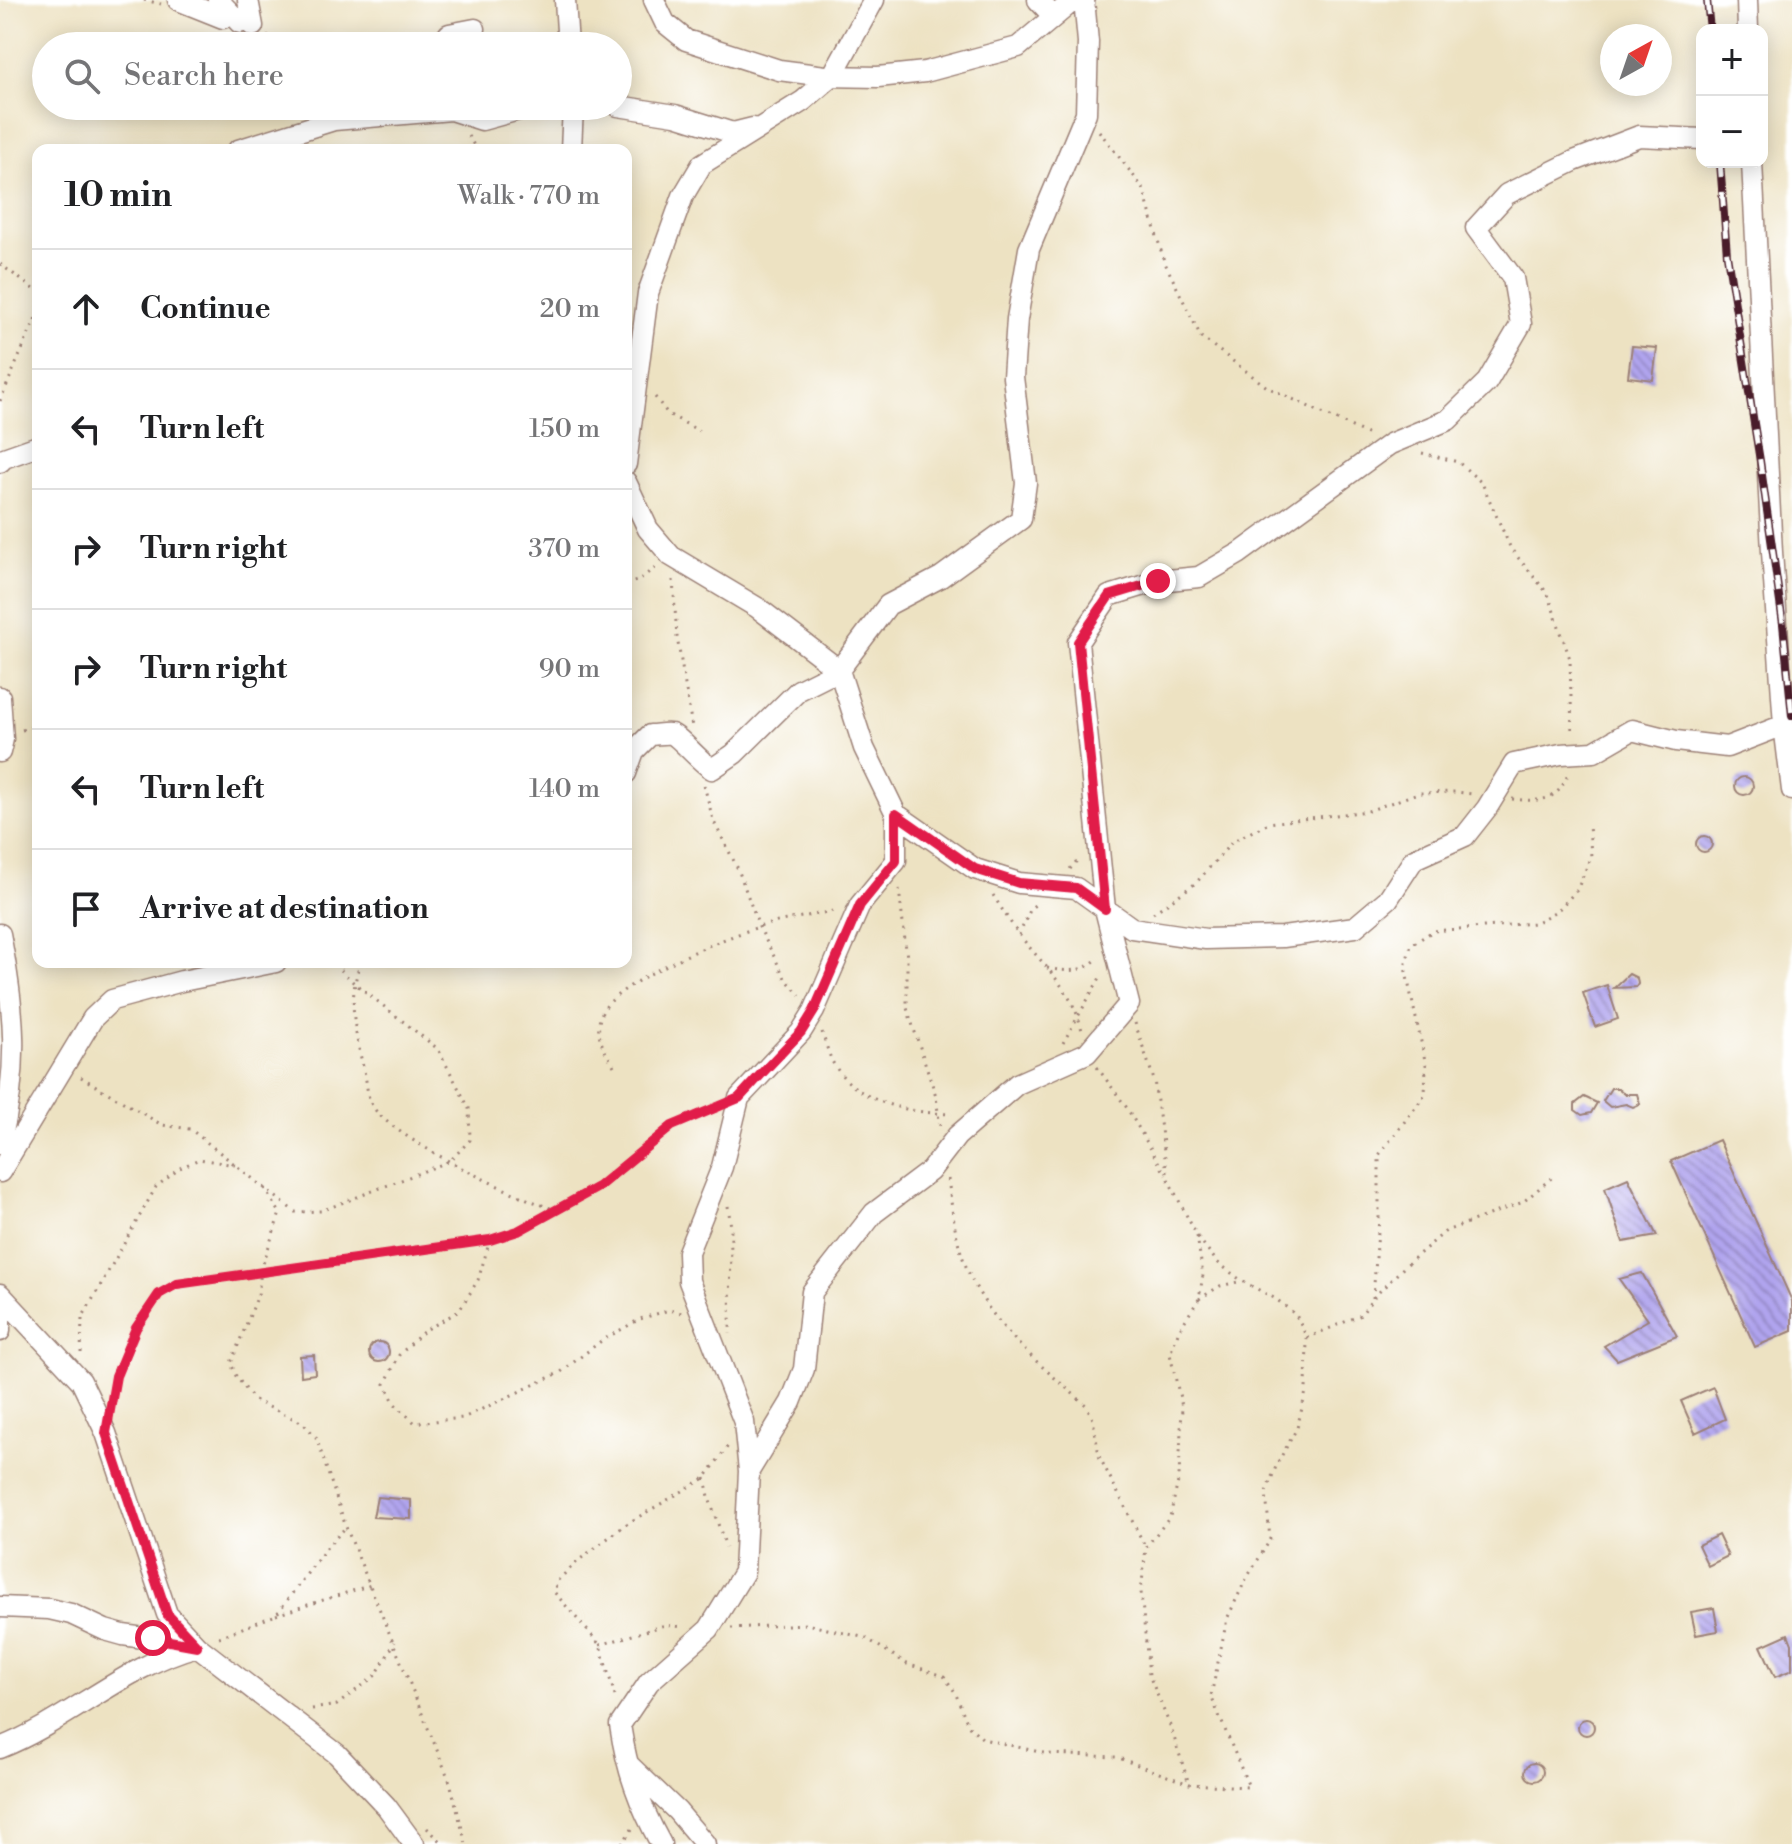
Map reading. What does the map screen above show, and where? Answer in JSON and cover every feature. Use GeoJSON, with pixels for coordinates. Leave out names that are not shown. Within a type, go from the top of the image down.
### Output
{"type":"FeatureCollection","features":[{"type":"Feature","properties":{"kind":"street"},"geometry":{"type":"LineString","coordinates":[[178,0],[234,17],[248,0]]}},
{"type":"Feature","properties":{"kind":"street"},"geometry":{"type":"LineString","coordinates":[[565,0],[567,32]]}},
{"type":"Feature","properties":{"kind":"street"},"geometry":{"type":"LineString","coordinates":[[634,0],[658,8],[665,23],[686,40],[779,70],[878,77],[925,72],[1018,47],[1074,0]]}},
{"type":"Feature","properties":{"kind":"street"},"geometry":{"type":"LineString","coordinates":[[632,400],[648,293],[683,196],[702,164],[803,101],[832,76],[874,0]]}},
{"type":"Feature","properties":{"kind":"street"},"geometry":{"type":"LineString","coordinates":[[1038,0],[1054,17]]}},
{"type":"Feature","properties":{"kind":"street"},"geometry":{"type":"LineString","coordinates":[[632,756],[650,735],[670,734],[681,740],[698,760],[712,769],[734,754],[799,690],[839,670],[888,605],[941,577],[1021,519],[1026,483],[1013,377],[1017,319],[1029,249],[1086,113],[1088,42],[1084,0]]}},
{"type":"Feature","properties":{"kind":"street"},"geometry":{"type":"LineString","coordinates":[[1747,0],[1748,24]]}},
{"type":"Feature","properties":{"kind":"street"},"geometry":{"type":"LineString","coordinates":[[459,32],[475,29]]}},
{"type":"Feature","properties":{"kind":"street"},"geometry":{"type":"LineString","coordinates":[[632,108],[675,115],[733,133],[764,125]]}},
{"type":"Feature","properties":{"kind":"street"},"geometry":{"type":"LineString","coordinates":[[257,144],[334,120]]}},
{"type":"Feature","properties":{"kind":"street"},"geometry":{"type":"LineString","coordinates":[[571,144],[572,120]]}},
{"type":"Feature","properties":{"kind":"street"},"geometry":{"type":"LineString","coordinates":[[749,1471],[791,1402],[804,1369],[812,1292],[874,1213],[930,1171],[957,1136],[1017,1084],[1087,1053],[1129,1004],[1105,909],[1078,642],[1109,596],[1158,581],[1199,577],[1240,553],[1390,444],[1448,420],[1487,382],[1521,324],[1513,278],[1476,228],[1507,194],[1574,161],[1639,136],[1696,139]]}},
{"type":"Feature","properties":{"kind":"street"},"geometry":{"type":"LineString","coordinates":[[1752,168],[1784,725],[1792,790]]}},
{"type":"Feature","properties":{"kind":"street"},"geometry":{"type":"LineString","coordinates":[[0,462],[32,448]]}},
{"type":"Feature","properties":{"kind":"street"},"geometry":{"type":"LineString","coordinates":[[632,495],[648,529],[671,556],[758,608],[839,670],[864,748],[896,814],[896,861],[860,905],[814,1011],[801,1032],[739,1098],[722,1167],[688,1252],[689,1281],[744,1422],[749,1471],[744,1572],[709,1629],[649,1682],[620,1725],[626,1763],[641,1807],[661,1844]]}},
{"type":"Feature","properties":{"kind":"street"},"geometry":{"type":"LineString","coordinates":[[0,697],[3,739],[0,752]]}},
{"type":"Feature","properties":{"kind":"street"},"geometry":{"type":"LineString","coordinates":[[896,814],[975,869],[1019,883],[1076,888],[1132,928],[1206,939],[1283,937],[1355,927],[1388,899],[1414,859],[1465,836],[1514,764],[1594,752],[1632,730],[1676,741],[1727,747],[1784,725]]}},
{"type":"Feature","properties":{"kind":"street"},"geometry":{"type":"LineString","coordinates":[[0,934],[15,1041],[11,1103],[0,1144]]}},
{"type":"Feature","properties":{"kind":"street"},"geometry":{"type":"LineString","coordinates":[[0,1172],[93,1018],[112,1000],[246,968]]}},
{"type":"Feature","properties":{"kind":"street"},"geometry":{"type":"LineString","coordinates":[[0,1295],[81,1381],[106,1433],[167,1614],[197,1646],[337,1754],[386,1806],[414,1844]]}},
{"type":"Feature","properties":{"kind":"street"},"geometry":{"type":"LineString","coordinates":[[0,1295],[0,1331]]}},
{"type":"Feature","properties":{"kind":"street"},"geometry":{"type":"LineString","coordinates":[[0,1607],[49,1609],[71,1614],[123,1635],[197,1646]]}},
{"type":"Feature","properties":{"kind":"street"},"geometry":{"type":"LineString","coordinates":[[0,1748],[50,1725],[148,1663],[197,1646]]}},
{"type":"Feature","properties":{"kind":"street"},"geometry":{"type":"LineString","coordinates":[[626,1763],[677,1811],[705,1844]]}},
{"type":"Feature","properties":{"kind":"path"},"geometry":{"type":"LineString","coordinates":[[1086,113],[1143,188],[1164,261],[1201,337],[1267,387],[1390,444],[1458,462],[1482,483],[1511,549],[1548,594],[1570,659],[1572,753],[1568,775],[1555,795],[1538,802],[1456,792],[1418,793],[1368,811],[1269,823],[1233,841],[1196,883],[1132,928]]}},
{"type":"Feature","properties":{"kind":"path"},"geometry":{"type":"LineString","coordinates":[[0,264],[32,288]]}},
{"type":"Feature","properties":{"kind":"path"},"geometry":{"type":"LineString","coordinates":[[0,401],[32,327]]}},
{"type":"Feature","properties":{"kind":"path"},"geometry":{"type":"LineString","coordinates":[[637,370],[668,414],[699,431]]}},
{"type":"Feature","properties":{"kind":"path"},"geometry":{"type":"LineString","coordinates":[[632,582],[671,556]]}},
{"type":"Feature","properties":{"kind":"path"},"geometry":{"type":"LineString","coordinates":[[671,556],[677,637],[693,729]]}},
{"type":"Feature","properties":{"kind":"path"},"geometry":{"type":"LineString","coordinates":[[698,760],[713,820],[738,869],[759,927],[785,978],[814,1011],[833,1062],[862,1094],[900,1108],[938,1114],[981,1115]]}},
{"type":"Feature","properties":{"kind":"path"},"geometry":{"type":"LineString","coordinates":[[1373,1298],[1379,1218],[1379,1155],[1425,1095],[1426,1065],[1405,967],[1411,945],[1433,931],[1535,923],[1558,910],[1577,890],[1591,857],[1589,824]]}},
{"type":"Feature","properties":{"kind":"path"},"geometry":{"type":"LineString","coordinates":[[896,861],[907,958],[907,1008],[936,1096],[959,1244],[983,1301],[1014,1342],[1086,1405],[1093,1419],[1099,1456],[1146,1547]]}},
{"type":"Feature","properties":{"kind":"path"},"geometry":{"type":"LineString","coordinates":[[600,1645],[665,1625],[709,1629],[806,1624],[866,1638],[907,1664],[944,1676],[955,1692],[968,1725],[983,1739],[1048,1754],[1116,1757],[1189,1784],[1249,1787],[1211,1696],[1227,1619],[1270,1540],[1266,1492],[1297,1428],[1306,1392],[1307,1338],[1296,1315],[1217,1262],[1197,1236],[1127,1108],[1087,1053],[1079,1015],[1066,990],[1019,935],[993,895]]}},
{"type":"Feature","properties":{"kind":"path"},"geometry":{"type":"LineString","coordinates":[[614,1066],[599,1041],[601,1015],[612,998],[655,970],[759,927],[860,905]]}},
{"type":"Feature","properties":{"kind":"path"},"geometry":{"type":"LineString","coordinates":[[1047,968],[1065,972],[1084,969],[1096,961],[1106,947],[1110,930]]}},
{"type":"Feature","properties":{"kind":"path"},"geometry":{"type":"LineString","coordinates":[[1063,1043],[1116,952]]}},
{"type":"Feature","properties":{"kind":"path"},"geometry":{"type":"LineString","coordinates":[[63,1068],[162,1125],[190,1129],[295,1212],[321,1211],[450,1161],[470,1140],[469,1108],[438,1049],[339,968]]}},
{"type":"Feature","properties":{"kind":"path"},"geometry":{"type":"LineString","coordinates":[[359,968],[353,982],[353,1025],[372,1106],[398,1131],[450,1161],[529,1202],[556,1210]]}},
{"type":"Feature","properties":{"kind":"path"},"geometry":{"type":"LineString","coordinates":[[1129,1004],[1154,1080],[1168,1179]]}},
{"type":"Feature","properties":{"kind":"path"},"geometry":{"type":"LineString","coordinates":[[106,1433],[116,1376],[136,1328],[159,1294],[177,1284],[490,1240],[518,1231],[598,1187],[672,1126],[739,1098]]}},
{"type":"Feature","properties":{"kind":"path"},"geometry":{"type":"LineString","coordinates":[[81,1381],[82,1318],[156,1187],[180,1168],[199,1159],[236,1165]]}},
{"type":"Feature","properties":{"kind":"path"},"geometry":{"type":"LineString","coordinates":[[1307,1338],[1361,1315],[1373,1298],[1405,1266],[1446,1231],[1523,1202],[1555,1175]]}},
{"type":"Feature","properties":{"kind":"path"},"geometry":{"type":"LineString","coordinates":[[265,1188],[280,1213],[261,1270],[258,1295],[231,1363],[236,1376],[254,1400],[303,1423],[316,1437],[346,1527],[450,1782],[466,1844]]}},
{"type":"Feature","properties":{"kind":"path"},"geometry":{"type":"LineString","coordinates":[[727,1197],[731,1227],[730,1341]]}},
{"type":"Feature","properties":{"kind":"path"},"geometry":{"type":"LineString","coordinates":[[1189,1784],[1149,1675],[1141,1592],[1146,1547],[1170,1517],[1179,1477],[1182,1407],[1170,1354],[1179,1330],[1199,1299],[1203,1275],[1197,1236]]}},
{"type":"Feature","properties":{"kind":"path"},"geometry":{"type":"LineString","coordinates":[[490,1240],[478,1280],[459,1311],[415,1339],[399,1355],[385,1384],[395,1404],[415,1423],[463,1418],[561,1372],[601,1341],[640,1319],[669,1310],[703,1318]]}},
{"type":"Feature","properties":{"kind":"path"},"geometry":{"type":"LineString","coordinates":[[1199,1299],[1220,1286],[1242,1281]]}},
{"type":"Feature","properties":{"kind":"path"},"geometry":{"type":"LineString","coordinates":[[620,1725],[612,1679],[600,1645],[554,1592],[557,1581],[628,1523],[705,1478],[728,1445]]}},
{"type":"Feature","properties":{"kind":"path"},"geometry":{"type":"LineString","coordinates":[[705,1478],[727,1551]]}},
{"type":"Feature","properties":{"kind":"path"},"geometry":{"type":"LineString","coordinates":[[276,1615],[327,1547],[346,1527]]}},
{"type":"Feature","properties":{"kind":"path"},"geometry":{"type":"LineString","coordinates":[[197,1646],[276,1615],[372,1585]]}},
{"type":"Feature","properties":{"kind":"path"},"geometry":{"type":"LineString","coordinates":[[285,1714],[337,1705],[376,1675],[395,1642]]}},
{"type":"Feature","properties":{"kind":"building"},"geometry":{"type":"Polygon","coordinates":[[[1632,346],[1657,348],[1653,380],[1628,377],[1632,346]]]}},
{"type":"Feature","properties":{"kind":"building"},"geometry":{"type":"Polygon","coordinates":[[[1744,777],[1753,786],[1744,795],[1735,786],[1744,777]]]}},
{"type":"Feature","properties":{"kind":"building"},"geometry":{"type":"Polygon","coordinates":[[[1704,836],[1712,844],[1704,852],[1696,844],[1704,836]]]}},
{"type":"Feature","properties":{"kind":"building"},"geometry":{"type":"Polygon","coordinates":[[[1629,974],[1637,978],[1636,987],[1614,988],[1629,974]]]}},
{"type":"Feature","properties":{"kind":"building"},"geometry":{"type":"Polygon","coordinates":[[[1607,985],[1618,1019],[1595,1027],[1583,993],[1607,985]]]}},
{"type":"Feature","properties":{"kind":"building"},"geometry":{"type":"Polygon","coordinates":[[[1611,1088],[1618,1088],[1625,1094],[1637,1094],[1640,1104],[1610,1107],[1603,1101],[1611,1088]]]}},
{"type":"Feature","properties":{"kind":"building"},"geometry":{"type":"Polygon","coordinates":[[[1584,1097],[1597,1103],[1591,1113],[1582,1115],[1575,1110],[1575,1104],[1584,1097]]]}},
{"type":"Feature","properties":{"kind":"building"},"geometry":{"type":"Polygon","coordinates":[[[1719,1140],[1792,1301],[1792,1331],[1755,1347],[1671,1161],[1719,1140]]]}},
{"type":"Feature","properties":{"kind":"building"},"geometry":{"type":"Polygon","coordinates":[[[1628,1178],[1657,1236],[1623,1242],[1605,1188],[1628,1178]]]}},
{"type":"Feature","properties":{"kind":"building"},"geometry":{"type":"Polygon","coordinates":[[[1642,1273],[1677,1336],[1617,1360],[1604,1346],[1648,1320],[1619,1279],[1642,1273]]]}},
{"type":"Feature","properties":{"kind":"building"},"geometry":{"type":"Polygon","coordinates":[[[379,1342],[386,1345],[389,1352],[386,1359],[379,1362],[372,1359],[369,1352],[372,1345],[379,1342]]]}},
{"type":"Feature","properties":{"kind":"building"},"geometry":{"type":"Polygon","coordinates":[[[314,1355],[315,1374],[301,1376],[300,1356],[314,1355]]]}},
{"type":"Feature","properties":{"kind":"building"},"geometry":{"type":"Polygon","coordinates":[[[1713,1387],[1725,1419],[1695,1433],[1681,1401],[1713,1387]]]}},
{"type":"Feature","properties":{"kind":"building"},"geometry":{"type":"Polygon","coordinates":[[[377,1497],[411,1500],[411,1519],[373,1517],[377,1497]]]}},
{"type":"Feature","properties":{"kind":"building"},"geometry":{"type":"Polygon","coordinates":[[[1718,1535],[1728,1556],[1708,1566],[1698,1545],[1718,1535]]]}},
{"type":"Feature","properties":{"kind":"building"},"geometry":{"type":"Polygon","coordinates":[[[1714,1608],[1718,1631],[1696,1635],[1691,1612],[1714,1608]]]}},
{"type":"Feature","properties":{"kind":"building"},"geometry":{"type":"Polygon","coordinates":[[[1788,1634],[1792,1644],[1792,1670],[1775,1677],[1761,1646],[1788,1634]]]}},
{"type":"Feature","properties":{"kind":"building"},"geometry":{"type":"Polygon","coordinates":[[[1586,1719],[1592,1721],[1592,1733],[1586,1735],[1580,1733],[1578,1727],[1580,1721],[1586,1719]]]}},
{"type":"Feature","properties":{"kind":"building"},"geometry":{"type":"Polygon","coordinates":[[[1534,1763],[1543,1772],[1534,1781],[1525,1772],[1534,1763]]]}},
{"type":"Feature","properties":{"kind":"railway"},"geometry":{"type":"LineString","coordinates":[[1707,0],[1709,24]]}},
{"type":"Feature","properties":{"kind":"railway"},"geometry":{"type":"LineString","coordinates":[[1720,168],[1727,255],[1783,624],[1792,716]]}},
{"type":"Feature","properties":{"kind":"route"},"geometry":{"type":"LineString","coordinates":[[153,1638],[197,1646],[167,1614],[106,1433],[116,1376],[136,1328],[159,1294],[177,1284],[490,1240],[518,1231],[598,1187],[672,1126],[739,1098],[801,1032],[814,1011],[860,905],[896,861],[896,814],[975,869],[1019,883],[1076,888],[1105,909],[1078,642],[1109,596],[1158,581]]}}]}
